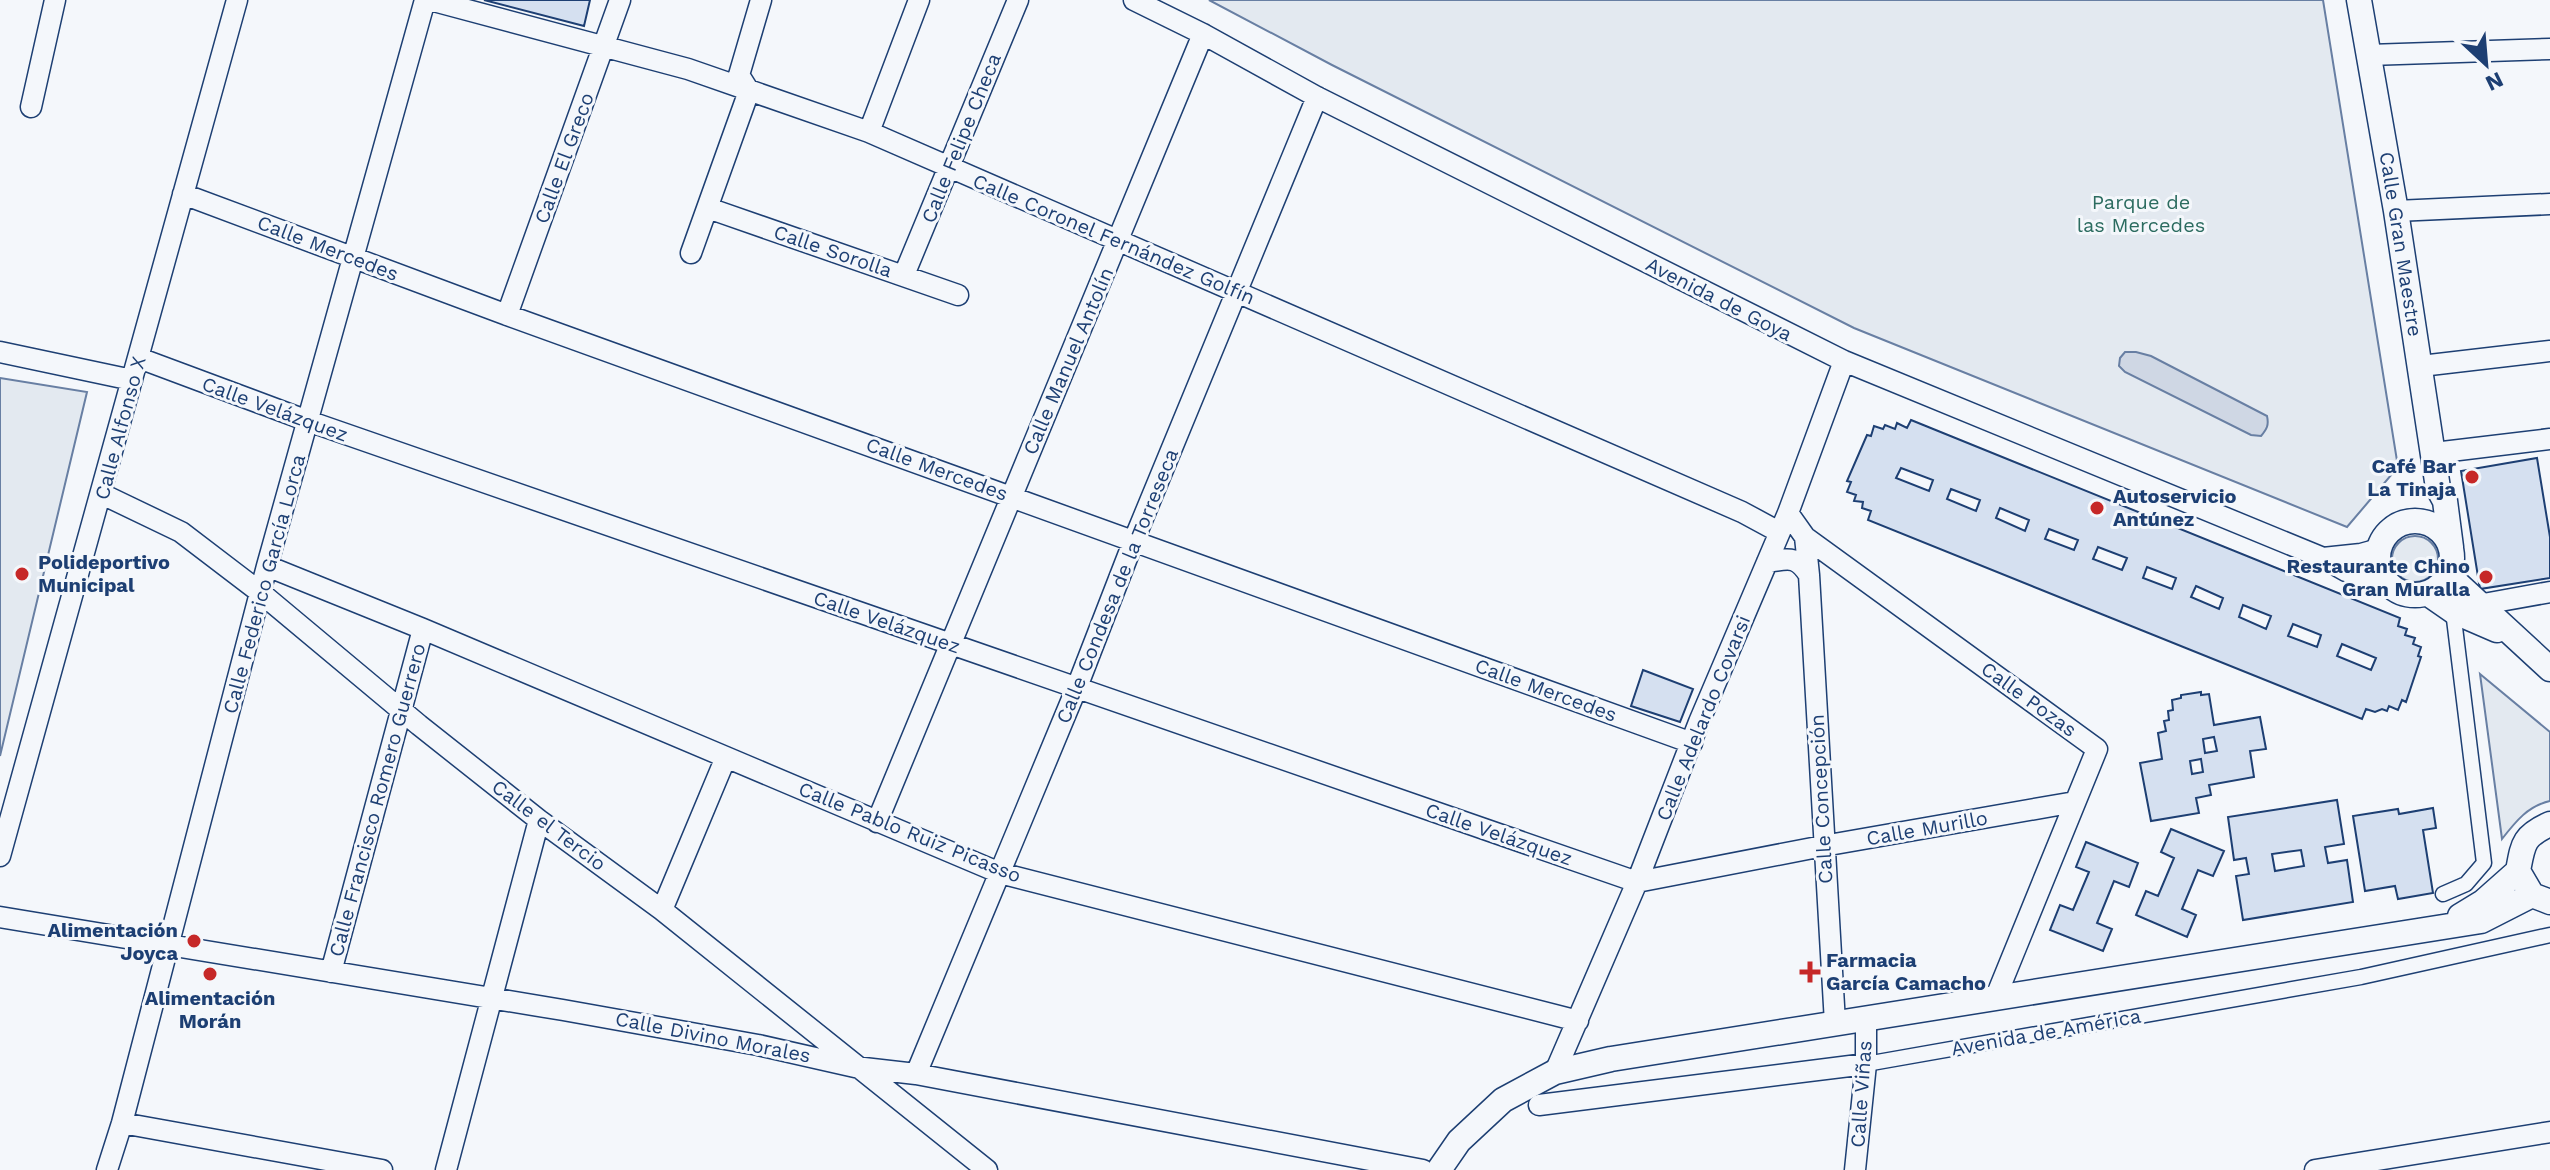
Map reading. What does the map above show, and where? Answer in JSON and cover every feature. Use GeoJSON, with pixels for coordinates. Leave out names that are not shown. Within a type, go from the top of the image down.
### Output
{"type":"FeatureCollection","features":[{"type":"Feature","properties":{"kind":"street"},"geometry":{"type":"LineString","coordinates":[[31,107],[55,0]]}},
{"type":"Feature","properties":{"kind":"street","name":"Calle Alfonso X"},"geometry":{"type":"LineString","coordinates":[[0,856],[237,0]]}},
{"type":"Feature","properties":{"kind":"street","name":"Calle Coronel Fernández Golfín"},"geometry":{"type":"LineString","coordinates":[[427,0],[688,69],[869,132],[1742,512],[1784,523]]}},
{"type":"Feature","properties":{"kind":"street","name":"Calle Federico García Lorca"},"geometry":{"type":"LineString","coordinates":[[107,1170],[122,1123],[267,566],[427,0]]}},
{"type":"Feature","properties":{"kind":"street","name":"Calle El Greco"},"geometry":{"type":"LineString","coordinates":[[507,315],[620,0]]}},
{"type":"Feature","properties":{"kind":"street"},"geometry":{"type":"LineString","coordinates":[[691,253],[749,91],[739,75],[761,0]]}},
{"type":"Feature","properties":{"kind":"street"},"geometry":{"type":"LineString","coordinates":[[869,132],[919,0]]}},
{"type":"Feature","properties":{"kind":"street","name":"Calle Felipe Checa"},"geometry":{"type":"LineString","coordinates":[[904,275],[1018,0]]}},
{"type":"Feature","properties":{"kind":"street","name":"Avenida de Goya"},"geometry":{"type":"LineString","coordinates":[[1134,0],[1317,97],[1844,361],[2323,558],[2346,571],[2390,585]]}},
{"type":"Feature","properties":{"kind":"street","name":"Calle Gran Maestre"},"geometry":{"type":"LineString","coordinates":[[2359,0],[2396,211],[2438,488],[2445,501],[2451,547]]}},
{"type":"Feature","properties":{"kind":"street","name":"Calle Manuel Antolín"},"geometry":{"type":"LineString","coordinates":[[877,822],[1203,34]]}},
{"type":"Feature","properties":{"kind":"street"},"geometry":{"type":"LineString","coordinates":[[2369,55],[2550,49]]}},
{"type":"Feature","properties":{"kind":"street","name":"Calle Condesa de la Torreseca"},"geometry":{"type":"LineString","coordinates":[[916,1074],[1317,97]]}},
{"type":"Feature","properties":{"kind":"street","name":"Calle Mercedes"},"geometry":{"type":"LineString","coordinates":[[183,194],[507,315],[1692,743]]}},
{"type":"Feature","properties":{"kind":"street"},"geometry":{"type":"LineString","coordinates":[[2396,211],[2550,204]]}},
{"type":"Feature","properties":{"kind":"street","name":"Calle Sorolla"},"geometry":{"type":"LineString","coordinates":[[708,208],[958,295]]}},
{"type":"Feature","properties":{"kind":"street"},"geometry":{"type":"LineString","coordinates":[[2421,366],[2550,351]]}},
{"type":"Feature","properties":{"kind":"street"},"geometry":{"type":"LineString","coordinates":[[0,352],[132,380]]}},
{"type":"Feature","properties":{"kind":"street","name":"Calle Velázquez"},"geometry":{"type":"LineString","coordinates":[[139,358],[308,421],[1637,882]]}},
{"type":"Feature","properties":{"kind":"street","name":"Calle Adelardo Covarsi"},"geometry":{"type":"LineString","coordinates":[[1555,1072],[1637,882],[1784,523],[1844,361]]}},
{"type":"Feature","properties":{"kind":"street"},"geometry":{"type":"LineString","coordinates":[[2434,453],[2550,439]]}},
{"type":"Feature","properties":{"kind":"street"},"geometry":{"type":"LineString","coordinates":[[2414,521],[2438,488]]}},
{"type":"Feature","properties":{"kind":"street","name":"Calle el Tercio"},"geometry":{"type":"LineString","coordinates":[[102,494],[181,532],[261,593],[400,710],[539,820],[662,910],[987,1170]]}},
{"type":"Feature","properties":{"kind":"street"},"geometry":{"type":"LineString","coordinates":[[2414,521],[2430,524],[2443,533],[2451,547],[2452,561],[2448,575],[2439,586],[2427,593],[2413,595],[2400,592],[2382,575],[2378,562],[2379,549],[2386,535],[2398,524],[2414,521]]}},
{"type":"Feature","properties":{"kind":"street","name":"Calle Pozas"},"geometry":{"type":"LineString","coordinates":[[1784,523],[2097,749],[1995,999]]}},
{"type":"Feature","properties":{"kind":"street","name":"Calle Concepción"},"geometry":{"type":"LineString","coordinates":[[1805,537],[1835,1023]]}},
{"type":"Feature","properties":{"kind":"street","name":"Avenida de Goya"},"geometry":{"type":"LineString","coordinates":[[2323,558],[2379,549]]}},
{"type":"Feature","properties":{"kind":"street"},"geometry":{"type":"LineString","coordinates":[[1767,562],[1790,559],[1801,563],[1809,575]]}},
{"type":"Feature","properties":{"kind":"street","name":"Calle Pablo Ruiz Picasso"},"geometry":{"type":"LineString","coordinates":[[267,566],[1000,873],[1578,1021]]}},
{"type":"Feature","properties":{"kind":"street"},"geometry":{"type":"LineString","coordinates":[[2448,575],[2550,669]]}},
{"type":"Feature","properties":{"kind":"street"},"geometry":{"type":"LineString","coordinates":[[2478,605],[2550,592]]}},
{"type":"Feature","properties":{"kind":"street"},"geometry":{"type":"LineString","coordinates":[[2427,593],[2453,611],[2514,637]]}},
{"type":"Feature","properties":{"kind":"street"},"geometry":{"type":"LineString","coordinates":[[2443,894],[2466,884],[2484,863],[2453,611]]}},
{"type":"Feature","properties":{"kind":"street","name":"Calle Francisco Romero Guerrero"},"geometry":{"type":"LineString","coordinates":[[331,972],[423,629]]}},
{"type":"Feature","properties":{"kind":"street"},"geometry":{"type":"LineString","coordinates":[[662,910],[726,757]]}},
{"type":"Feature","properties":{"kind":"street","name":"Calle Murillo"},"geometry":{"type":"LineString","coordinates":[[1637,882],[2075,802]]}},
{"type":"Feature","properties":{"kind":"street"},"geometry":{"type":"LineString","coordinates":[[446,1170],[539,820]]}},
{"type":"Feature","properties":{"kind":"street"},"geometry":{"type":"LineString","coordinates":[[2446,925],[2483,902],[2518,871],[2523,842],[2535,831],[2550,824]]}},
{"type":"Feature","properties":{"kind":"street"},"geometry":{"type":"LineString","coordinates":[[2518,871],[2541,898]]}},
{"type":"Feature","properties":{"kind":"street","name":"Avenida de América"},"geometry":{"type":"LineString","coordinates":[[1439,1170],[1459,1141],[1478,1121],[1503,1100],[1555,1072],[1611,1059],[2481,921],[2541,898]]}},
{"type":"Feature","properties":{"kind":"street","name":"Calle Divino Morales"},"geometry":{"type":"LineString","coordinates":[[0,917],[758,1045],[855,1067],[916,1074],[1423,1170]]}},
{"type":"Feature","properties":{"kind":"street","name":"Avenida de América"},"geometry":{"type":"LineString","coordinates":[[1539,1105],[1866,1064],[2361,977],[2550,935]]}},
{"type":"Feature","properties":{"kind":"street","name":"Calle Viñas"},"geometry":{"type":"LineString","coordinates":[[1855,1170],[1866,1064],[1866,1019]]}},
{"type":"Feature","properties":{"kind":"street"},"geometry":{"type":"LineString","coordinates":[[122,1123],[382,1170]]}},
{"type":"Feature","properties":{"kind":"street"},"geometry":{"type":"LineString","coordinates":[[2315,1170],[2550,1132]]}},
{"type":"Feature","properties":{"kind":"green space","name":"Parque de las Mercedes"},"geometry":{"type":"Polygon","coordinates":[[[1209,0],[2323,0],[2398,467],[2347,527],[1854,328],[1209,0]]]}},
{"type":"Feature","properties":{"kind":"green space","name":"Polideportivo Municipal"},"geometry":{"type":"Polygon","coordinates":[[[0,378],[87,392],[0,756],[0,378]]]}},
{"type":"Feature","properties":{"kind":"green space"},"geometry":{"type":"Polygon","coordinates":[[[2415,536],[2431,543],[2438,559],[2431,575],[2415,582],[2399,575],[2392,559],[2399,543],[2415,536]]]}},
{"type":"Feature","properties":{"kind":"green space"},"geometry":{"type":"Polygon","coordinates":[[[2480,674],[2550,732],[2550,801],[2529,810],[2502,839],[2480,674]]]}},
{"type":"Feature","properties":{"kind":"shaded area"},"geometry":{"type":"Polygon","coordinates":[[[2125,352],[2151,356],[2267,416],[2266,429],[2261,436],[2251,435],[2125,372],[2119,366],[2125,352]]]}},
{"type":"Feature","properties":{"kind":"building"},"geometry":{"type":"Polygon","coordinates":[[[484,0],[590,0],[584,26],[484,0]]]}},
{"type":"Feature","properties":{"kind":"building"},"geometry":{"type":"Polygon","coordinates":[[[1911,420],[2400,618],[2398,626],[2407,629],[2405,635],[2415,638],[2413,644],[2421,647],[2418,656],[2421,657],[2406,702],[2402,700],[2398,710],[2389,706],[2387,711],[2366,709],[2362,719],[1868,520],[1871,511],[1862,508],[1863,502],[1854,501],[1856,495],[1847,492],[1851,482],[1847,481],[1874,426],[1883,429],[1885,425],[1895,429],[1897,423],[1907,428],[1911,420]],[[1901,468],[1896,478],[1929,491],[1933,480],[1901,468]],[[1951,489],[1947,499],[1976,511],[1980,500],[1951,489]],[[2000,508],[1996,518],[2025,531],[2029,520],[2000,508]],[[2049,529],[2045,539],[2074,550],[2078,540],[2049,529]],[[2098,547],[2093,559],[2122,570],[2127,558],[2098,547]],[[2147,567],[2143,578],[2172,589],[2176,578],[2147,567]],[[2196,586],[2191,597],[2219,609],[2223,598],[2196,586]],[[2243,605],[2239,617],[2266,629],[2271,616],[2243,605]],[[2293,624],[2288,636],[2317,647],[2321,635],[2293,624]],[[2342,644],[2337,656],[2371,670],[2376,658],[2342,644]]]}},
{"type":"Feature","properties":{"kind":"building"},"geometry":{"type":"Polygon","coordinates":[[[2537,458],[2550,537],[2550,578],[2480,589],[2461,471],[2537,458]]]}},
{"type":"Feature","properties":{"kind":"building"},"geometry":{"type":"Polygon","coordinates":[[[1643,670],[1693,689],[1680,722],[1631,706],[1643,670]]]}},
{"type":"Feature","properties":{"kind":"building"},"geometry":{"type":"Polygon","coordinates":[[[2209,694],[2214,725],[2260,717],[2266,749],[2250,751],[2254,777],[2209,785],[2211,795],[2196,798],[2199,813],[2151,821],[2140,763],[2162,759],[2158,733],[2166,731],[2164,721],[2169,720],[2168,711],[2173,710],[2172,700],[2181,698],[2181,695],[2209,694]],[[2214,737],[2203,739],[2205,753],[2217,751],[2214,737]],[[2201,759],[2190,761],[2192,774],[2203,772],[2201,759]]]}},
{"type":"Feature","properties":{"kind":"building"},"geometry":{"type":"Polygon","coordinates":[[[2337,800],[2344,844],[2325,847],[2328,863],[2347,860],[2353,902],[2243,920],[2236,876],[2249,874],[2246,858],[2234,860],[2228,817],[2337,800]],[[2301,850],[2272,854],[2275,871],[2304,866],[2301,850]]]}},
{"type":"Feature","properties":{"kind":"building"},"geometry":{"type":"Polygon","coordinates":[[[2433,808],[2436,828],[2423,830],[2433,893],[2398,899],[2395,886],[2365,891],[2353,816],[2398,809],[2399,814],[2433,808]]]}},
{"type":"Feature","properties":{"kind":"building"},"geometry":{"type":"Polygon","coordinates":[[[2171,829],[2224,851],[2213,876],[2198,870],[2182,909],[2196,915],[2187,937],[2136,915],[2146,891],[2158,896],[2174,858],[2161,852],[2171,829]]]}},
{"type":"Feature","properties":{"kind":"building"},"geometry":{"type":"Polygon","coordinates":[[[2086,842],[2138,863],[2129,887],[2114,881],[2097,923],[2112,929],[2103,951],[2050,930],[2060,905],[2073,910],[2089,872],[2076,867],[2086,842]]]}},
{"type":"Feature","properties":{"kind":"place","name":"Café Bar La Tinaja"},"geometry":{"type":"Point","coordinates":[2472,477]}},
{"type":"Feature","properties":{"kind":"place","name":"Autoservicio Antúnez"},"geometry":{"type":"Point","coordinates":[2097,508]}},
{"type":"Feature","properties":{"kind":"place","name":"Polideportivo Municipal"},"geometry":{"type":"Point","coordinates":[22,574]}},
{"type":"Feature","properties":{"kind":"place","name":"Restaurante Chino Gran Muralla"},"geometry":{"type":"Point","coordinates":[2486,577]}},
{"type":"Feature","properties":{"kind":"place","name":"Alimentación Joyca"},"geometry":{"type":"Point","coordinates":[194,941]}},
{"type":"Feature","properties":{"kind":"place","name":"Farmacia García Camacho"},"geometry":{"type":"Point","coordinates":[1810,972]}},
{"type":"Feature","properties":{"kind":"place","name":"Alimentación Morán"},"geometry":{"type":"Point","coordinates":[210,974]}}]}
